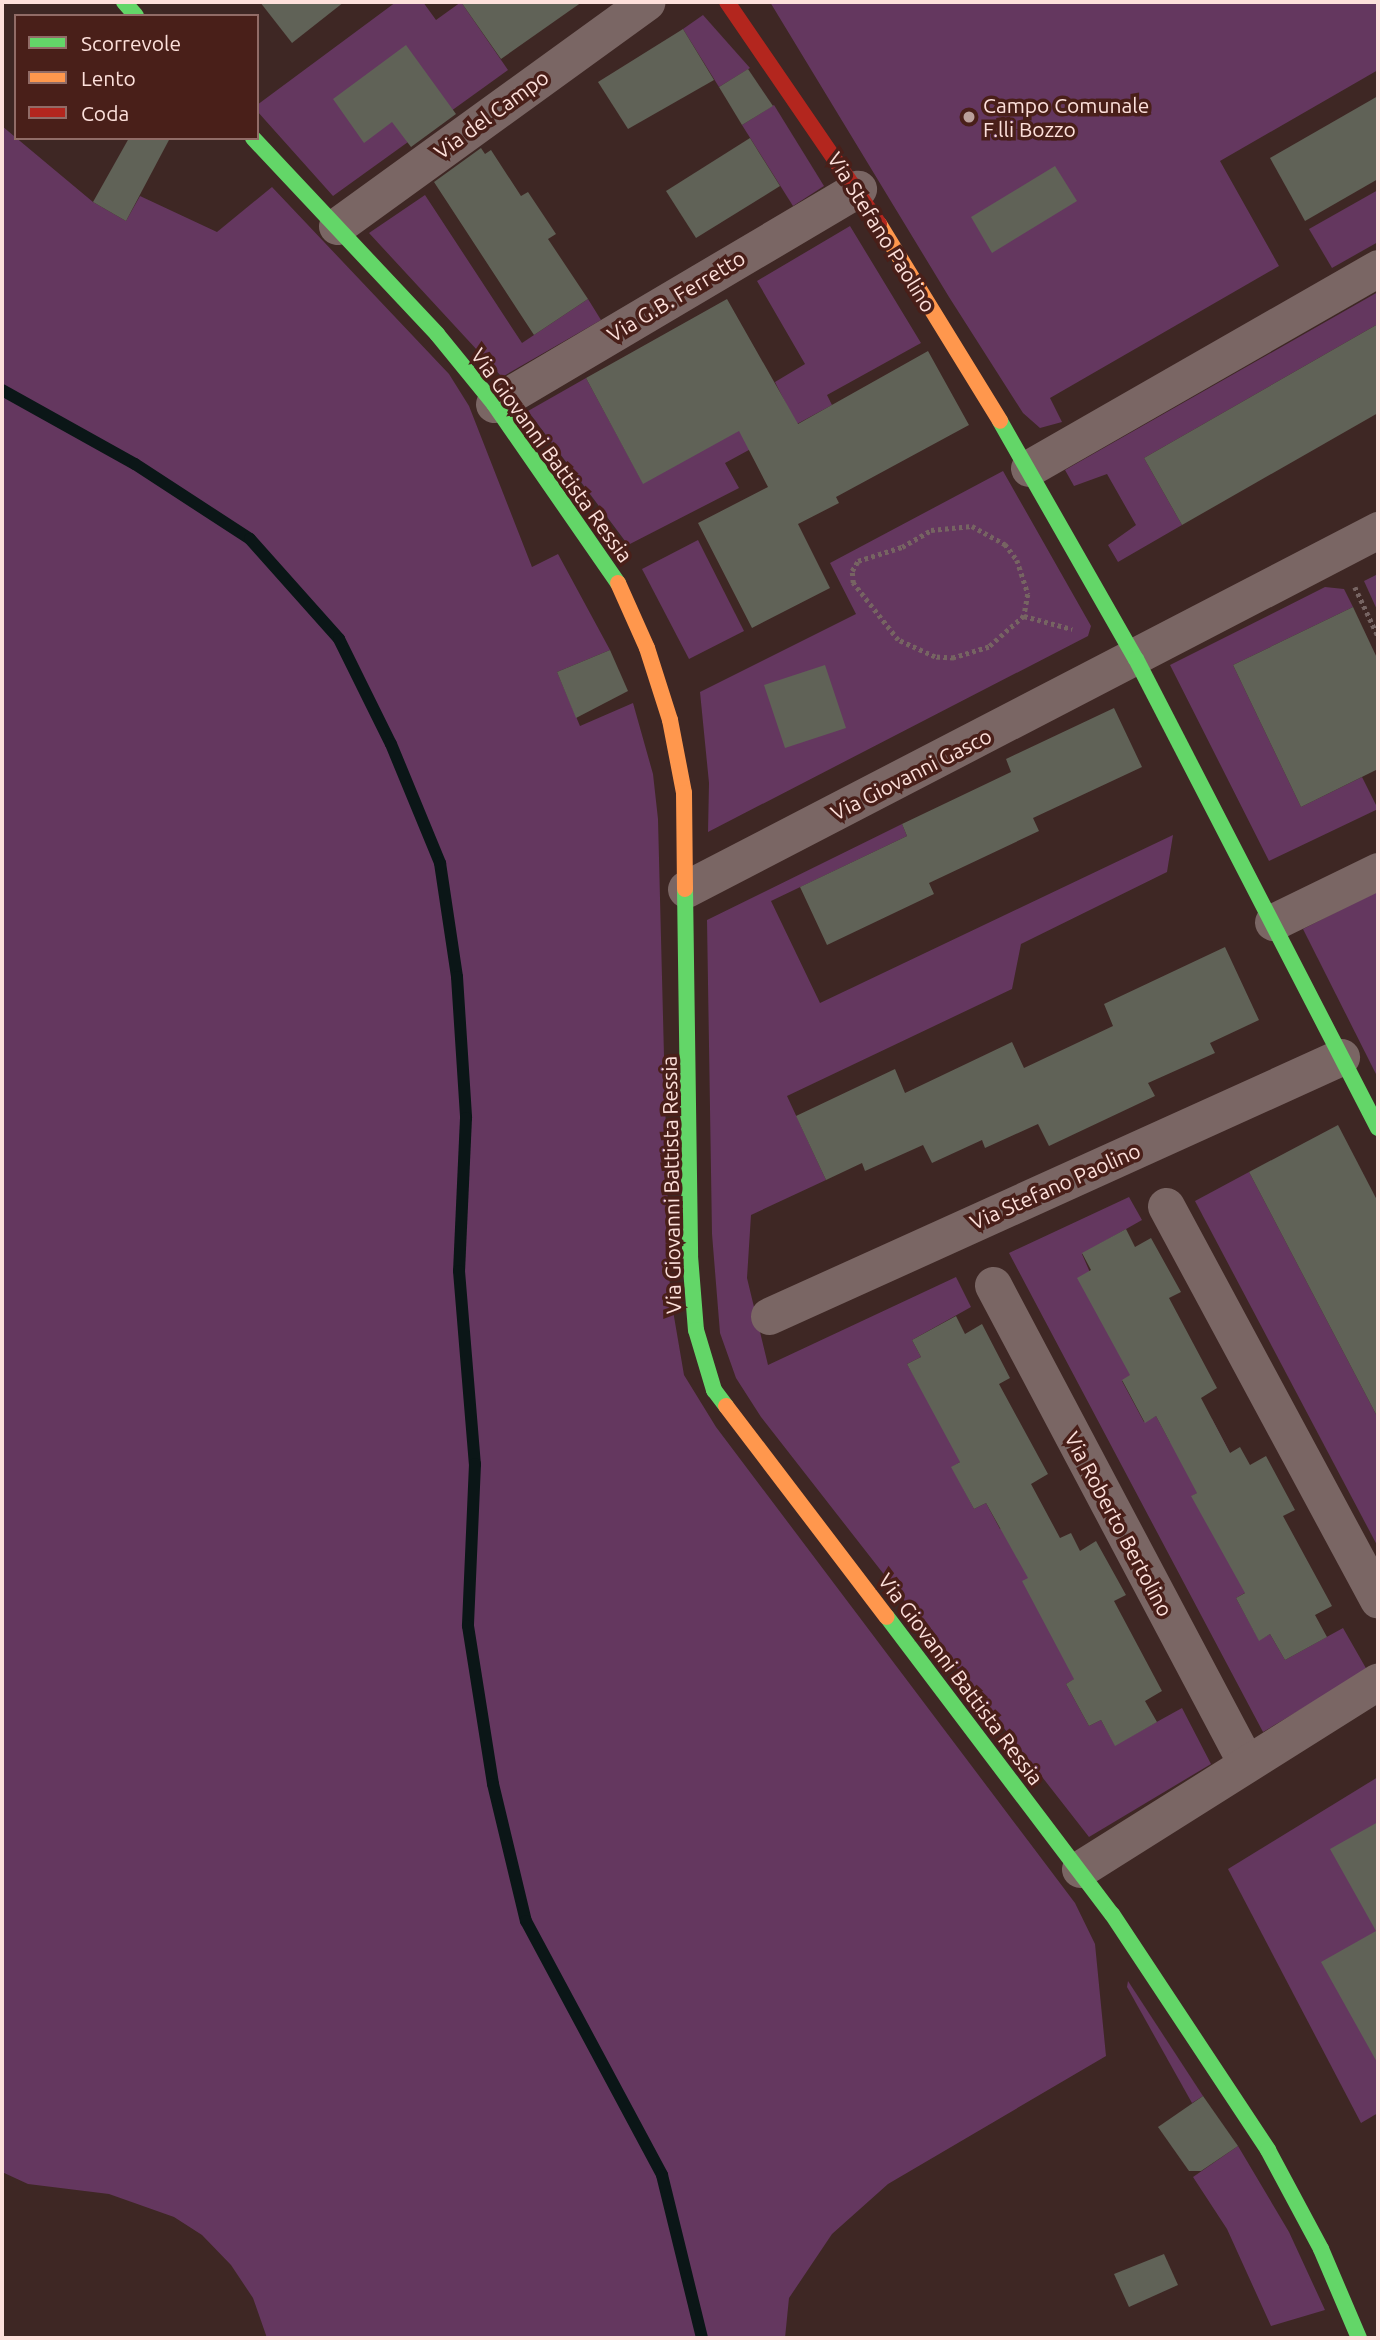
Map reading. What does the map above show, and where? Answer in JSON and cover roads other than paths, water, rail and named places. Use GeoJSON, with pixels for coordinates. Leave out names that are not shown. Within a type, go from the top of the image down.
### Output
{"type":"FeatureCollection","features":[{"type":"Feature","properties":{"kind":"street","name":"Via del Campo"},"geometry":{"type":"LineString","coordinates":[[337,226],[646,2]]}},
{"type":"Feature","properties":{"kind":"street","name":"Via Stefano Paolino"},"geometry":{"type":"LineString","coordinates":[[727,2],[858,189],[1029,468],[1136,659],[1378,1128]]}},
{"type":"Feature","properties":{"kind":"street","name":"Via Giovanni Battista Ressia"},"geometry":{"type":"LineString","coordinates":[[255,140],[437,334],[494,404],[613,572],[647,648],[681,767],[687,889],[690,1256],[696,1330],[706,1372],[724,1406],[1080,1868],[1268,2150],[1321,2249],[1359,2338]]}},
{"type":"Feature","properties":{"kind":"street","name":"Via G.B. Ferretto"},"geometry":{"type":"LineString","coordinates":[[494,404],[858,189]]}},
{"type":"Feature","properties":{"kind":"street"},"geometry":{"type":"LineString","coordinates":[[1029,468],[1378,268]]}},
{"type":"Feature","properties":{"kind":"street"},"geometry":{"type":"LineString","coordinates":[[1136,659],[1378,530]]}},
{"type":"Feature","properties":{"kind":"street","name":"Via Giovanni Gasco"},"geometry":{"type":"LineString","coordinates":[[687,889],[1136,659]]}},
{"type":"Feature","properties":{"kind":"street"},"geometry":{"type":"LineString","coordinates":[[1273,922],[1378,871]]}},
{"type":"Feature","properties":{"kind":"street","name":"Via Stefano Paolino"},"geometry":{"type":"LineString","coordinates":[[769,1316],[1341,1056]]}},
{"type":"Feature","properties":{"kind":"street"},"geometry":{"type":"LineString","coordinates":[[1166,1206],[1378,1600]]}},
{"type":"Feature","properties":{"kind":"street","name":"Via Roberto Bertolino"},"geometry":{"type":"LineString","coordinates":[[993,1285],[1246,1763]]}},
{"type":"Feature","properties":{"kind":"street"},"geometry":{"type":"LineString","coordinates":[[1080,1868],[1378,1681]]}},
{"type":"Feature","properties":{"kind":"waterway"},"geometry":{"type":"LineString","coordinates":[[2,390],[135,464],[250,539],[339,639],[391,744],[440,863],[457,977],[466,1118],[459,1271],[475,1464],[468,1626],[493,1784],[526,1921],[662,2175],[702,2338]]}},
{"type":"Feature","properties":{"kind":"place","name":"Campo Comunale F.lli Bozzo"},"geometry":{"type":"Point","coordinates":[969,117]}}]}
